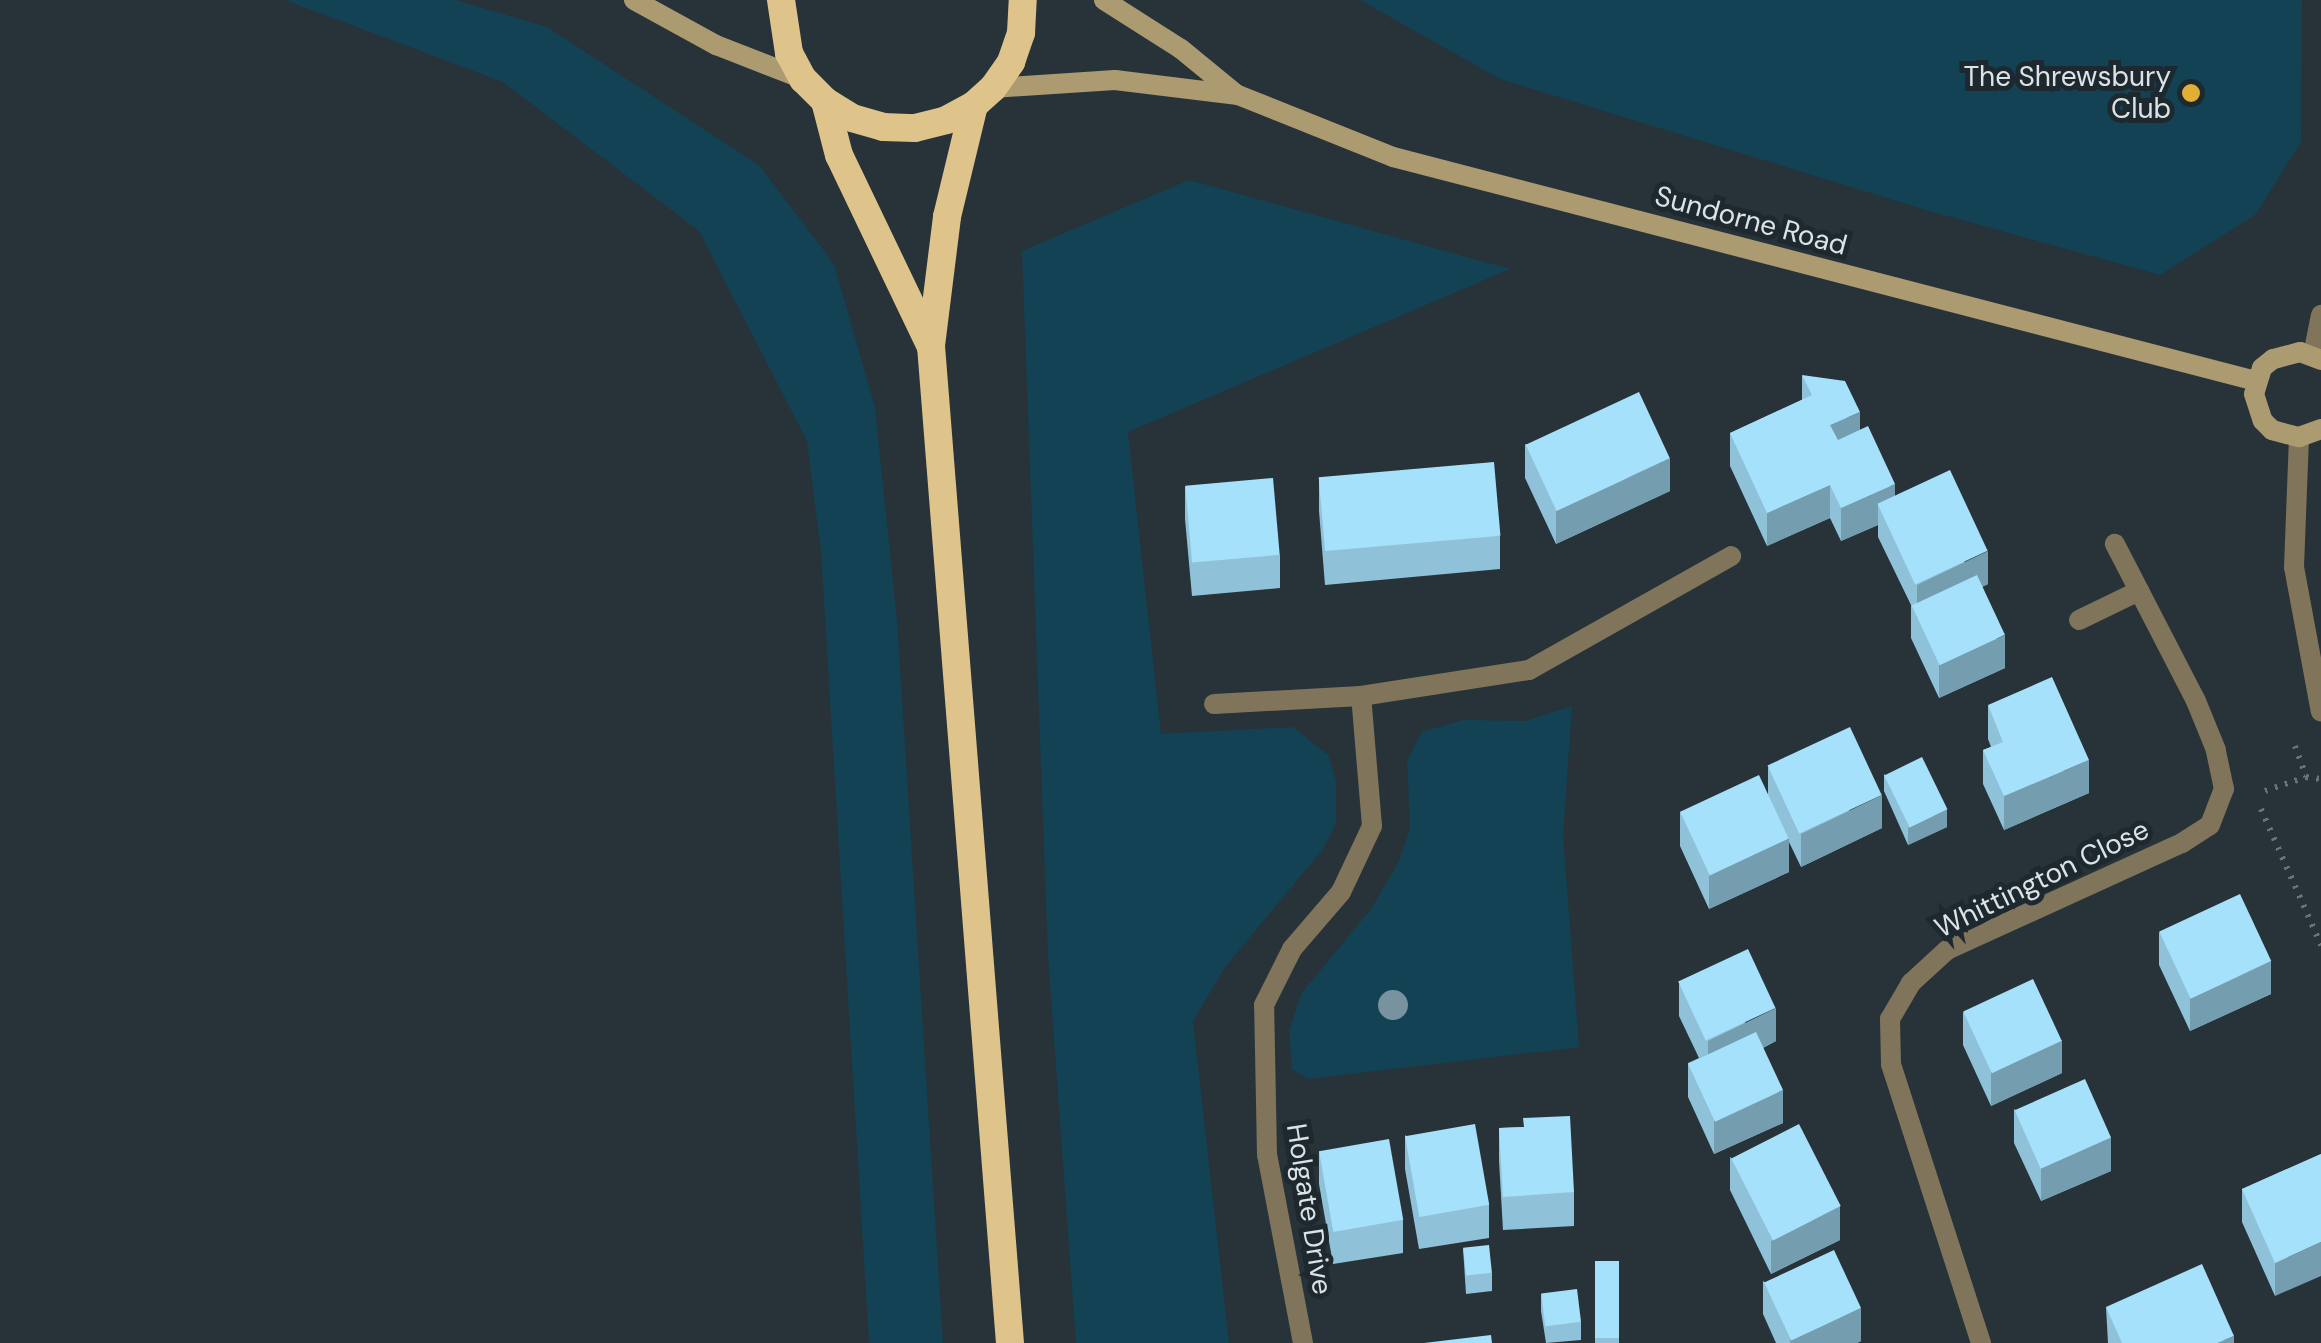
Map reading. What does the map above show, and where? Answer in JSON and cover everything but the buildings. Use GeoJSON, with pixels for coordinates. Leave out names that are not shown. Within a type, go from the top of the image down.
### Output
{"type":"FeatureCollection","features":[{"type":"Feature","properties":{"kind":"highway"},"geometry":{"type":"LineString","coordinates":[[781,0],[789,53],[803,79],[825,101],[852,118],[883,127],[931,124],[984,96]]}},
{"type":"Feature","properties":{"kind":"highway"},"geometry":{"type":"LineString","coordinates":[[1010,1343],[931,346],[947,217],[984,96],[1011,62],[1021,33],[1024,0]]}},
{"type":"Feature","properties":{"kind":"highway"},"geometry":{"type":"LineString","coordinates":[[825,101],[840,155],[931,346]]}},
{"type":"Feature","properties":{"kind":"main road"},"geometry":{"type":"LineString","coordinates":[[634,0],[716,45],[803,79]]}},
{"type":"Feature","properties":{"kind":"main road","name":"Sundorne Road"},"geometry":{"type":"LineString","coordinates":[[1104,0],[1182,49],[1238,95]]}},
{"type":"Feature","properties":{"kind":"main road","name":"Sundorne Road"},"geometry":{"type":"LineString","coordinates":[[984,96],[1116,80],[1238,95],[1393,157],[2256,381]]}},
{"type":"Feature","properties":{"kind":"main road"},"geometry":{"type":"LineString","coordinates":[[2317,357],[2286,353],[2262,368],[2254,394],[2262,420],[2272,430],[2299,437],[2321,429]]}},
{"type":"Feature","properties":{"kind":"street"},"geometry":{"type":"LineString","coordinates":[[2317,357],[2321,316]]}},
{"type":"Feature","properties":{"kind":"street"},"geometry":{"type":"LineString","coordinates":[[2299,437],[2294,566],[2321,712]]}},
{"type":"Feature","properties":{"kind":"street","name":"Whittington Close"},"geometry":{"type":"LineString","coordinates":[[1981,1343],[1890,1064],[1890,1020],[1911,983],[1947,950],[2182,843],[2210,825],[2224,789],[2216,750],[2115,544]]}},
{"type":"Feature","properties":{"kind":"street"},"geometry":{"type":"LineString","coordinates":[[1214,704],[1360,696],[1529,670],[1731,556]]}},
{"type":"Feature","properties":{"kind":"street"},"geometry":{"type":"LineString","coordinates":[[2080,620],[2139,591]]}},
{"type":"Feature","properties":{"kind":"street","name":"Holgate Drive"},"geometry":{"type":"LineString","coordinates":[[1303,1343],[1267,1154],[1264,1005],[1292,948],[1342,892],[1372,826],[1360,696]]}},
{"type":"Feature","properties":{"kind":"path"},"geometry":{"type":"LineString","coordinates":[[2294,747],[2306,777],[2321,779]]}},
{"type":"Feature","properties":{"kind":"path"},"geometry":{"type":"LineString","coordinates":[[2255,795],[2321,945]]}},
{"type":"Feature","properties":{"kind":"shaded area"},"geometry":{"type":"Polygon","coordinates":[[[285,0],[456,0],[547,27],[760,166],[834,264],[875,407],[897,621],[943,1343],[869,1343],[821,552],[807,441],[699,231],[503,82],[285,0]]]}},
{"type":"Feature","properties":{"kind":"shaded area"},"geometry":{"type":"Polygon","coordinates":[[[1360,0],[2302,0],[2301,142],[2255,215],[2160,275],[1926,210],[1500,79],[1360,0]]]}},
{"type":"Feature","properties":{"kind":"shaded area"},"geometry":{"type":"Polygon","coordinates":[[[1189,180],[1510,269],[1128,432],[1161,734],[1293,727],[1328,755],[1336,780],[1336,823],[1323,849],[1225,967],[1193,1021],[1229,1343],[1076,1343],[1048,956],[1022,251],[1189,180]]]}},
{"type":"Feature","properties":{"kind":"shaded area"},"geometry":{"type":"Polygon","coordinates":[[[1572,706],[1563,835],[1579,1047],[1308,1079],[1292,1069],[1289,1031],[1301,994],[1371,909],[1398,863],[1410,829],[1407,760],[1422,732],[1463,720],[1525,721],[1572,706]]]}},
{"type":"Feature","properties":{"kind":"place","name":"The Shrewsbury Club"},"geometry":{"type":"Point","coordinates":[2191,93]}}]}
